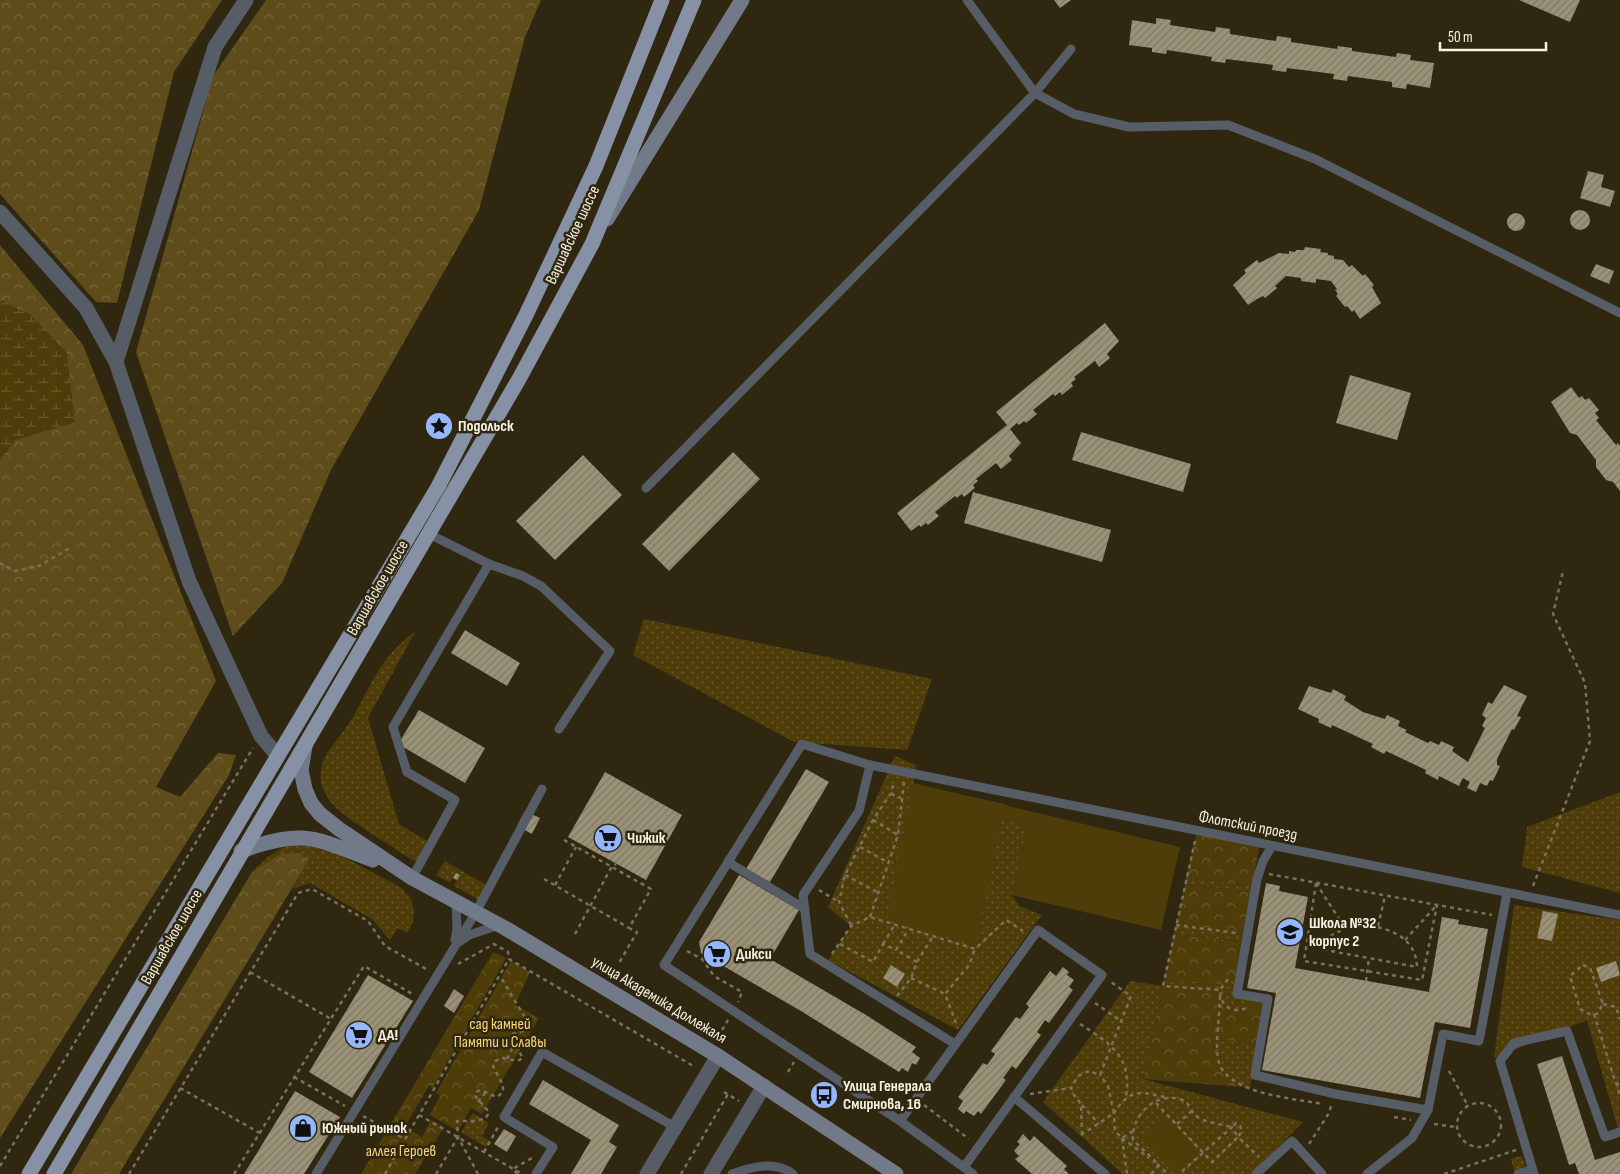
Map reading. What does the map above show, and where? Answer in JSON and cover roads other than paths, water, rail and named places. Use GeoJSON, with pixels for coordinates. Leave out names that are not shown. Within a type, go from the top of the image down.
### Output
{"type":"FeatureCollection","features":[{"type":"Feature","properties":{"kind":"main road","name":"Варшавское шоссе"},"geometry":{"type":"LineString","coordinates":[[30,1174],[438,487],[472,423],[596,166],[662,0]]}},
{"type":"Feature","properties":{"kind":"main road","name":"Варшавское шоссе"},"geometry":{"type":"LineString","coordinates":[[54,1174],[188,946],[241,851],[519,379],[592,244],[694,0]]}},
{"type":"Feature","properties":{"kind":"main road"},"geometry":{"type":"LineString","coordinates":[[592,244],[742,0]]}},
{"type":"Feature","properties":{"kind":"main road","name":"улица Академика Доллежаля"},"geometry":{"type":"LineString","coordinates":[[306,742],[301,770],[304,789],[311,803],[339,829],[412,878],[499,925],[718,1056],[896,1174]]}},
{"type":"Feature","properties":{"kind":"main road","name":"улица Академика Доллежаля"},"geometry":{"type":"LineString","coordinates":[[241,851],[271,840],[300,836],[314,838],[396,868]]}},
{"type":"Feature","properties":{"kind":"street"},"geometry":{"type":"LineString","coordinates":[[116,362],[215,47],[246,0]]}},
{"type":"Feature","properties":{"kind":"street"},"geometry":{"type":"LineString","coordinates":[[0,212],[86,308],[116,362],[189,581],[260,736],[278,756]]}},
{"type":"Feature","properties":{"kind":"street"},"geometry":{"type":"LineString","coordinates":[[647,1174],[718,1056]]}},
{"type":"Feature","properties":{"kind":"street"},"geometry":{"type":"LineString","coordinates":[[711,1174],[764,1086]]}},
{"type":"Feature","properties":{"kind":"lane"},"geometry":{"type":"LineString","coordinates":[[967,0],[1035,93],[1074,114],[1128,127],[1228,125],[1315,159],[1620,313]]}},
{"type":"Feature","properties":{"kind":"lane"},"geometry":{"type":"LineString","coordinates":[[646,488],[1035,93],[1071,49]]}},
{"type":"Feature","properties":{"kind":"lane"},"geometry":{"type":"LineString","coordinates":[[429,534],[489,564],[523,576],[541,586],[610,651],[560,729]]}},
{"type":"Feature","properties":{"kind":"lane"},"geometry":{"type":"LineString","coordinates":[[412,878],[455,800],[406,772],[393,727],[489,564]]}},
{"type":"Feature","properties":{"kind":"lane","name":"Флотский проезд"},"geometry":{"type":"LineString","coordinates":[[729,861],[802,744],[870,766],[1620,915]]}},
{"type":"Feature","properties":{"kind":"lane"},"geometry":{"type":"LineString","coordinates":[[870,766],[859,811],[803,895],[810,954],[958,1040]]}},
{"type":"Feature","properties":{"kind":"lane"},"geometry":{"type":"LineString","coordinates":[[316,1174],[355,1112],[436,974],[476,912],[542,789]]}},
{"type":"Feature","properties":{"kind":"lane"},"geometry":{"type":"LineString","coordinates":[[1272,846],[1259,872],[1237,994],[1268,999],[1255,1075],[1335,1094],[1428,1110]]}},
{"type":"Feature","properties":{"kind":"lane"},"geometry":{"type":"LineString","coordinates":[[805,909],[729,861],[664,965],[900,1121],[973,1174]]}},
{"type":"Feature","properties":{"kind":"lane"},"geometry":{"type":"LineString","coordinates":[[1367,1174],[1412,1138],[1428,1110],[1443,1034],[1478,1040],[1507,892]]}},
{"type":"Feature","properties":{"kind":"lane"},"geometry":{"type":"LineString","coordinates":[[454,945],[458,929],[456,902]]}},
{"type":"Feature","properties":{"kind":"lane"},"geometry":{"type":"LineString","coordinates":[[454,945],[469,935],[499,925]]}},
{"type":"Feature","properties":{"kind":"lane"},"geometry":{"type":"LineString","coordinates":[[900,1121],[1038,930],[1102,975],[964,1167]]}},
{"type":"Feature","properties":{"kind":"lane"},"geometry":{"type":"LineString","coordinates":[[1518,1174],[1533,1172],[1500,1061],[1514,1042],[1567,1032],[1605,1137],[1620,1132]]}},
{"type":"Feature","properties":{"kind":"lane"},"geometry":{"type":"LineString","coordinates":[[536,1174],[553,1147],[504,1117],[542,1052],[675,1127]]}},
{"type":"Feature","properties":{"kind":"lane"},"geometry":{"type":"LineString","coordinates":[[1014,1097],[1105,1174]]}},
{"type":"Feature","properties":{"kind":"lane"},"geometry":{"type":"LineString","coordinates":[[1256,1174],[1292,1141],[1322,1174]]}},
{"type":"Feature","properties":{"kind":"lane"},"geometry":{"type":"LineString","coordinates":[[732,1174],[753,1166],[785,1168],[793,1174]]}},
{"type":"Feature","properties":{"kind":"place","name":"Подольск"},"geometry":{"type":"Point","coordinates":[439,426]}},
{"type":"Feature","properties":{"kind":"place","name":"Чижик"},"geometry":{"type":"Point","coordinates":[608,838]}},
{"type":"Feature","properties":{"kind":"place","name":"Школа №32 корпус 2"},"geometry":{"type":"Point","coordinates":[1290,932]}},
{"type":"Feature","properties":{"kind":"place","name":"Дикси"},"geometry":{"type":"Point","coordinates":[717,954]}},
{"type":"Feature","properties":{"kind":"place","name":"ДА!"},"geometry":{"type":"Point","coordinates":[359,1035]}},
{"type":"Feature","properties":{"kind":"place","name":"Улица Генерала Смирнова, 16"},"geometry":{"type":"Point","coordinates":[824,1095]}},
{"type":"Feature","properties":{"kind":"place","name":"Южный рынок"},"geometry":{"type":"Point","coordinates":[303,1128]}},
{"type":"Feature","properties":{"kind":"park label","name":"сад камней Памяти и Славы"},"geometry":{"type":"Point","coordinates":[500,1033]}},
{"type":"Feature","properties":{"kind":"park label","name":"аллея Героев"},"geometry":{"type":"Point","coordinates":[401,1151]}}]}
